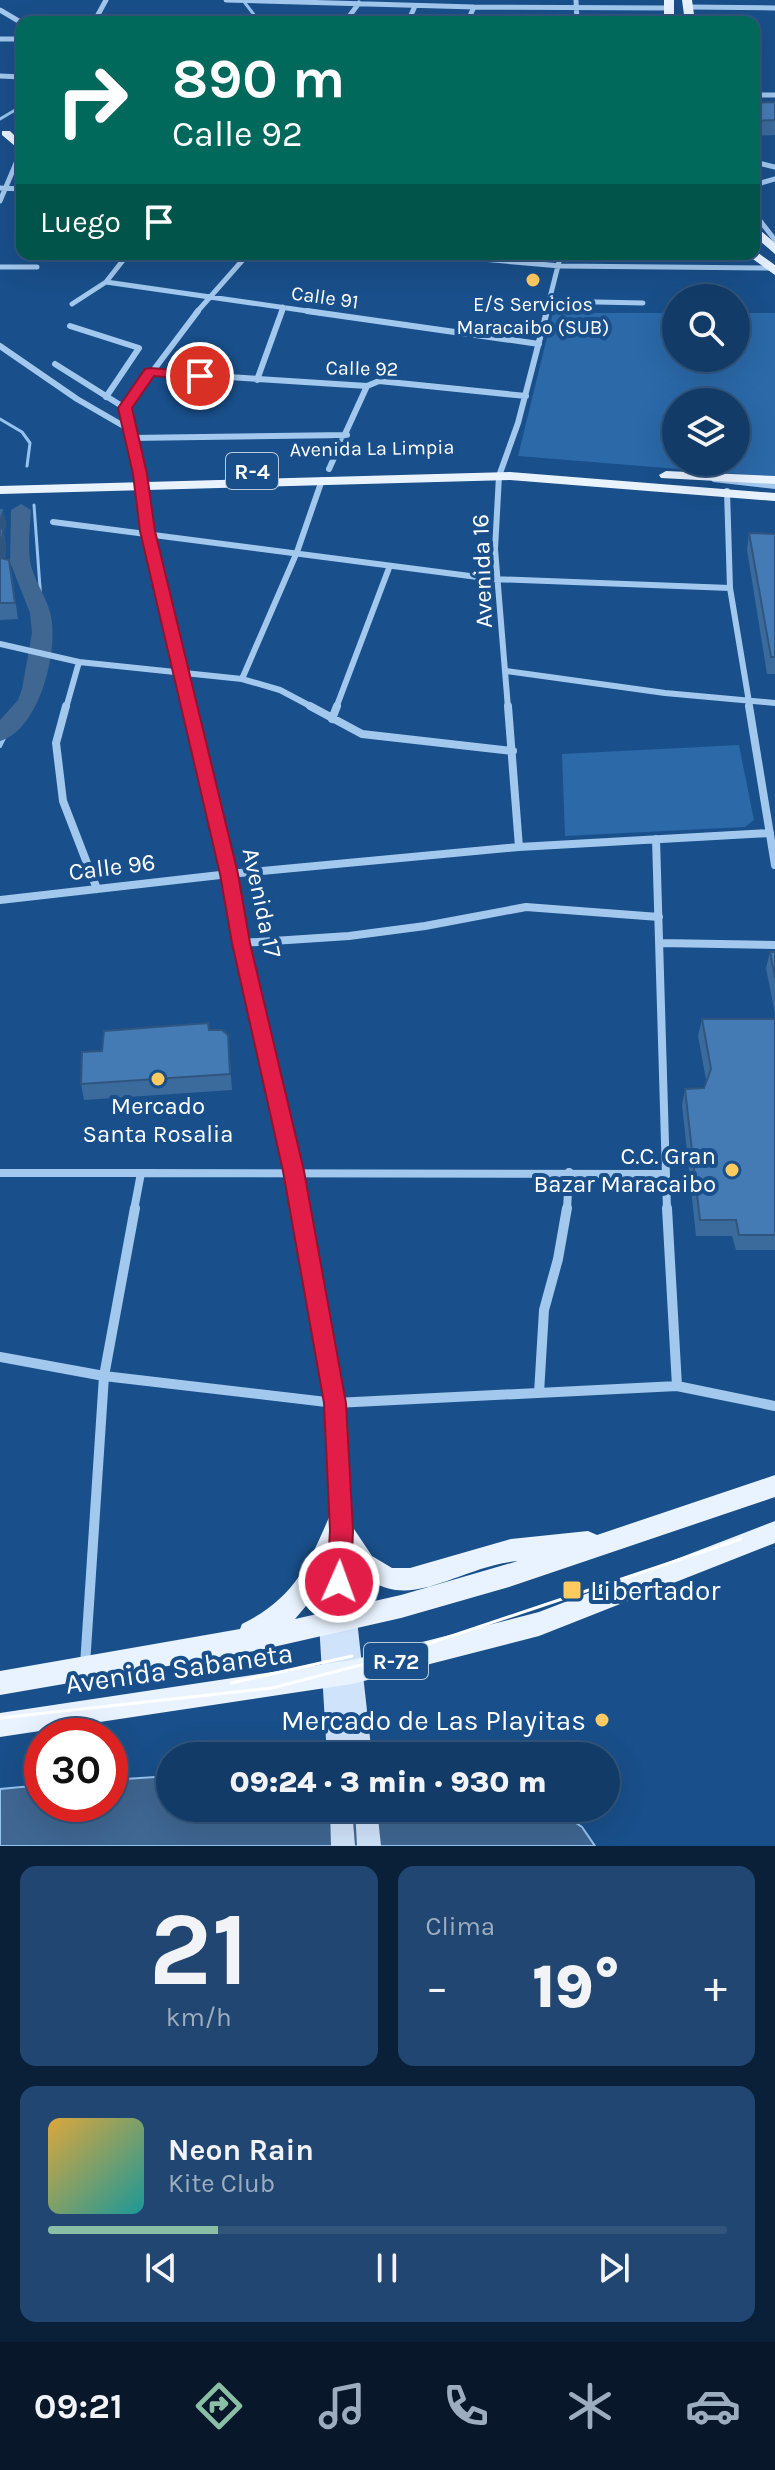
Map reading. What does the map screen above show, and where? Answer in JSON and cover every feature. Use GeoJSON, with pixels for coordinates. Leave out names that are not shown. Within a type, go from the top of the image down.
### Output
{"type":"FeatureCollection","features":[{"type":"Feature","properties":{"kind":"main road"},"geometry":{"type":"LineString","coordinates":[[760,235],[775,250]]}},
{"type":"Feature","properties":{"kind":"main road"},"geometry":{"type":"LineString","coordinates":[[760,251],[774,268]]}},
{"type":"Feature","properties":{"kind":"main road","name":"Avenida La Limpia"},"geometry":{"type":"LineString","coordinates":[[0,479],[140,480],[502,470]]}},
{"type":"Feature","properties":{"kind":"main road","name":"R-4"},"geometry":{"type":"LineString","coordinates":[[502,470],[685,477],[773,489]]}},
{"type":"Feature","properties":{"kind":"main road","name":"R-4"},"geometry":{"type":"LineString","coordinates":[[502,470],[727,491]]}},
{"type":"Feature","properties":{"kind":"main road","name":"Avenida La Limpia"},"geometry":{"type":"LineString","coordinates":[[0,490],[140,480]]}},
{"type":"Feature","properties":{"kind":"main road"},"geometry":{"type":"LineString","coordinates":[[727,491],[773,489]]}},
{"type":"Feature","properties":{"kind":"main road","name":"Avenida Sabaneta"},"geometry":{"type":"LineString","coordinates":[[0,1683],[223,1643],[532,1570],[775,1486]]}},
{"type":"Feature","properties":{"kind":"main road"},"geometry":{"type":"LineString","coordinates":[[341,1523],[364,1564],[389,1579],[410,1580],[511,1550],[619,1538]]}},
{"type":"Feature","properties":{"kind":"main road"},"geometry":{"type":"LineString","coordinates":[[223,1643],[259,1629],[297,1602],[324,1562],[341,1523]]}},
{"type":"Feature","properties":{"kind":"main road","name":"Avenida Sabaneta"},"geometry":{"type":"LineString","coordinates":[[0,1725],[342,1674],[539,1624],[775,1532]]}},
{"type":"Feature","properties":{"kind":"main road","name":"Avenida 17"},"geometry":{"type":"LineString","coordinates":[[338,1617],[342,1674],[338,1742]]}},
{"type":"Feature","properties":{"kind":"main road","name":"Avenida 17"},"geometry":{"type":"LineString","coordinates":[[342,1674],[359,1742]]}},
{"type":"Feature","properties":{"kind":"main road"},"geometry":{"type":"LineString","coordinates":[[342,1822],[343,1846]]}},
{"type":"Feature","properties":{"kind":"main road"},"geometry":{"type":"LineString","coordinates":[[367,1822],[369,1846]]}},
{"type":"Feature","properties":{"kind":"street"},"geometry":{"type":"LineString","coordinates":[[226,0],[474,7],[775,8]]}},
{"type":"Feature","properties":{"kind":"street"},"geometry":{"type":"LineString","coordinates":[[576,0],[577,16]]}},
{"type":"Feature","properties":{"kind":"street"},"geometry":{"type":"LineString","coordinates":[[411,16],[415,6]]}},
{"type":"Feature","properties":{"kind":"street"},"geometry":{"type":"LineString","coordinates":[[470,16],[474,7]]}},
{"type":"Feature","properties":{"kind":"street"},"geometry":{"type":"LineString","coordinates":[[0,201],[16,161]]}},
{"type":"Feature","properties":{"kind":"street"},"geometry":{"type":"LineString","coordinates":[[760,221],[775,240]]}},
{"type":"Feature","properties":{"kind":"street"},"geometry":{"type":"LineString","coordinates":[[72,304],[106,282],[123,260]]}},
{"type":"Feature","properties":{"kind":"street"},"geometry":{"type":"LineString","coordinates":[[55,364],[125,408],[209,296],[242,260]]}},
{"type":"Feature","properties":{"kind":"street"},"geometry":{"type":"LineString","coordinates":[[492,260],[560,266],[774,268]]}},
{"type":"Feature","properties":{"kind":"street","name":"Avenida 16"},"geometry":{"type":"LineString","coordinates":[[519,847],[495,549],[502,470],[526,396],[560,260]]}},
{"type":"Feature","properties":{"kind":"street"},"geometry":{"type":"LineString","coordinates":[[0,267],[37,267]]}},
{"type":"Feature","properties":{"kind":"street","name":"Calle 91"},"geometry":{"type":"LineString","coordinates":[[106,282],[539,344]]}},
{"type":"Feature","properties":{"kind":"street"},"geometry":{"type":"LineString","coordinates":[[550,301],[643,303]]}},
{"type":"Feature","properties":{"kind":"street"},"geometry":{"type":"LineString","coordinates":[[257,380],[283,307]]}},
{"type":"Feature","properties":{"kind":"street"},"geometry":{"type":"LineString","coordinates":[[70,326],[139,348],[106,397]]}},
{"type":"Feature","properties":{"kind":"street"},"geometry":{"type":"LineString","coordinates":[[0,346],[77,399],[127,428]]}},
{"type":"Feature","properties":{"kind":"street","name":"Calle 92"},"geometry":{"type":"LineString","coordinates":[[150,372],[367,386],[379,381],[526,396]]}},
{"type":"Feature","properties":{"kind":"street"},"geometry":{"type":"LineString","coordinates":[[242,679],[297,552],[326,475],[367,386]]}},
{"type":"Feature","properties":{"kind":"street","name":"Avenida 17"},"geometry":{"type":"LineString","coordinates":[[125,408],[147,531],[229,874],[241,943],[293,1171],[335,1403],[341,1523],[338,1617]]}},
{"type":"Feature","properties":{"kind":"street"},"geometry":{"type":"LineString","coordinates":[[130,438],[347,435]]}},
{"type":"Feature","properties":{"kind":"street"},"geometry":{"type":"LineString","coordinates":[[727,491],[730,588],[775,865]]}},
{"type":"Feature","properties":{"kind":"street"},"geometry":{"type":"LineString","coordinates":[[53,522],[147,531],[389,568],[497,580],[730,588]]}},
{"type":"Feature","properties":{"kind":"street"},"geometry":{"type":"LineString","coordinates":[[332,719],[389,568]]}},
{"type":"Feature","properties":{"kind":"street"},"geometry":{"type":"LineString","coordinates":[[0,644],[79,662],[242,679],[280,690],[362,734],[513,751]]}},
{"type":"Feature","properties":{"kind":"street"},"geometry":{"type":"LineString","coordinates":[[79,662],[56,743],[63,801],[97,889]]}},
{"type":"Feature","properties":{"kind":"street"},"geometry":{"type":"LineString","coordinates":[[506,671],[749,703],[775,703]]}},
{"type":"Feature","properties":{"kind":"street","name":"Calle 96"},"geometry":{"type":"LineString","coordinates":[[0,900],[229,874],[519,847],[770,833]]}},
{"type":"Feature","properties":{"kind":"street"},"geometry":{"type":"LineString","coordinates":[[656,839],[665,1174],[677,1386]]}},
{"type":"Feature","properties":{"kind":"street"},"geometry":{"type":"LineString","coordinates":[[241,943],[395,930],[526,907],[659,917]]}},
{"type":"Feature","properties":{"kind":"street"},"geometry":{"type":"LineString","coordinates":[[660,943],[775,945]]}},
{"type":"Feature","properties":{"kind":"street"},"geometry":{"type":"LineString","coordinates":[[0,1173],[293,1171],[665,1174]]}},
{"type":"Feature","properties":{"kind":"street"},"geometry":{"type":"LineString","coordinates":[[539,1393],[544,1310],[558,1259],[568,1202],[569,1172]]}},
{"type":"Feature","properties":{"kind":"street"},"geometry":{"type":"LineString","coordinates":[[85,1667],[104,1376],[141,1173]]}},
{"type":"Feature","properties":{"kind":"street"},"geometry":{"type":"LineString","coordinates":[[0,1357],[104,1376],[335,1403],[677,1386],[775,1406]]}},
{"type":"Feature","properties":{"kind":"shaded area"},"geometry":{"type":"Polygon","coordinates":[[[553,313],[662,313],[662,372],[750,372],[750,313],[775,313],[775,477],[750,475],[750,388],[662,388],[662,468],[518,456],[553,313]]]}},
{"type":"Feature","properties":{"kind":"shaded area"},"geometry":{"type":"Polygon","coordinates":[[[739,745],[754,820],[745,827],[565,836],[562,754],[739,745]]]}},
{"type":"Feature","properties":{"kind":"shaded area"},"geometry":{"type":"Polygon","coordinates":[[[156,1777],[156,1822],[575,1822],[595,1846],[0,1846],[0,1789],[24,1787],[24,1822],[128,1822],[128,1779],[156,1777]]]}},
{"type":"Feature","properties":{"kind":"building"},"geometry":{"type":"Polygon","coordinates":[[[775,102],[775,120],[760,121],[760,103],[775,102]]]}},
{"type":"Feature","properties":{"kind":"building"},"geometry":{"type":"Polygon","coordinates":[[[0,522],[3,531],[0,554],[0,522]]]}},
{"type":"Feature","properties":{"kind":"building"},"geometry":{"type":"Polygon","coordinates":[[[749,533],[775,534],[775,657],[771,657],[749,533]]]}},
{"type":"Feature","properties":{"kind":"building"},"geometry":{"type":"Polygon","coordinates":[[[0,558],[9,560],[15,603],[0,603],[0,558]]]}},
{"type":"Feature","properties":{"kind":"building"},"geometry":{"type":"Polygon","coordinates":[[[770,952],[775,952],[775,978],[770,952]]]}},
{"type":"Feature","properties":{"kind":"building","name":"C.C. Gran Bazar Maracaibo"},"geometry":{"type":"Polygon","coordinates":[[[702,1019],[775,1019],[775,1235],[739,1235],[736,1220],[700,1220],[685,1089],[704,1088],[711,1069],[702,1019]]]}},
{"type":"Feature","properties":{"kind":"building","name":"Mercado Santa Rosalia"},"geometry":{"type":"Polygon","coordinates":[[[208,1023],[209,1030],[222,1030],[228,1035],[230,1074],[81,1084],[82,1052],[102,1051],[104,1031],[208,1023]]]}},
{"type":"Feature","properties":{"kind":"waterway"},"geometry":{"type":"LineString","coordinates":[[245,3],[255,16]]}},
{"type":"Feature","properties":{"kind":"waterway"},"geometry":{"type":"LineString","coordinates":[[0,119],[16,110]]}},
{"type":"Feature","properties":{"kind":"waterway"},"geometry":{"type":"LineString","coordinates":[[0,419],[22,432],[30,443],[27,466]]}},
{"type":"Feature","properties":{"kind":"waterway"},"geometry":{"type":"LineString","coordinates":[[0,746],[45,656],[34,505]]}},
{"type":"Feature","properties":{"kind":"waterway"},"geometry":{"type":"LineString","coordinates":[[0,734],[28,703],[42,633],[40,613],[20,562],[21,510]]}},
{"type":"Feature","properties":{"kind":"tram line"},"geometry":{"type":"LineString","coordinates":[[0,1718],[272,1688],[380,1660],[741,1539]]}},
{"type":"Feature","properties":{"kind":"tram line"},"geometry":{"type":"LineString","coordinates":[[231,1683],[352,1656]]}},
{"type":"Feature","properties":{"kind":"place","name":"E/S Servicios Maracaibo (SUB)"},"geometry":{"type":"Point","coordinates":[533,280]}},
{"type":"Feature","properties":{"kind":"place","name":"Mercado Santa Rosalia"},"geometry":{"type":"Point","coordinates":[158,1079]}},
{"type":"Feature","properties":{"kind":"place","name":"C.C. Gran Bazar Maracaibo"},"geometry":{"type":"Point","coordinates":[732,1170]}},
{"type":"Feature","properties":{"kind":"place","name":"Libertador"},"geometry":{"type":"Point","coordinates":[572,1590]}},
{"type":"Feature","properties":{"kind":"place","name":"Mercado de Las Playitas"},"geometry":{"type":"Point","coordinates":[602,1720]}},
{"type":"Feature","properties":{"kind":"route"},"geometry":{"type":"LineString","coordinates":[[200,376],[150,372],[125,408],[127,428],[140,474],[147,531],[229,874],[241,943],[293,1171],[335,1403],[341,1530],[339,1582]]}}]}
